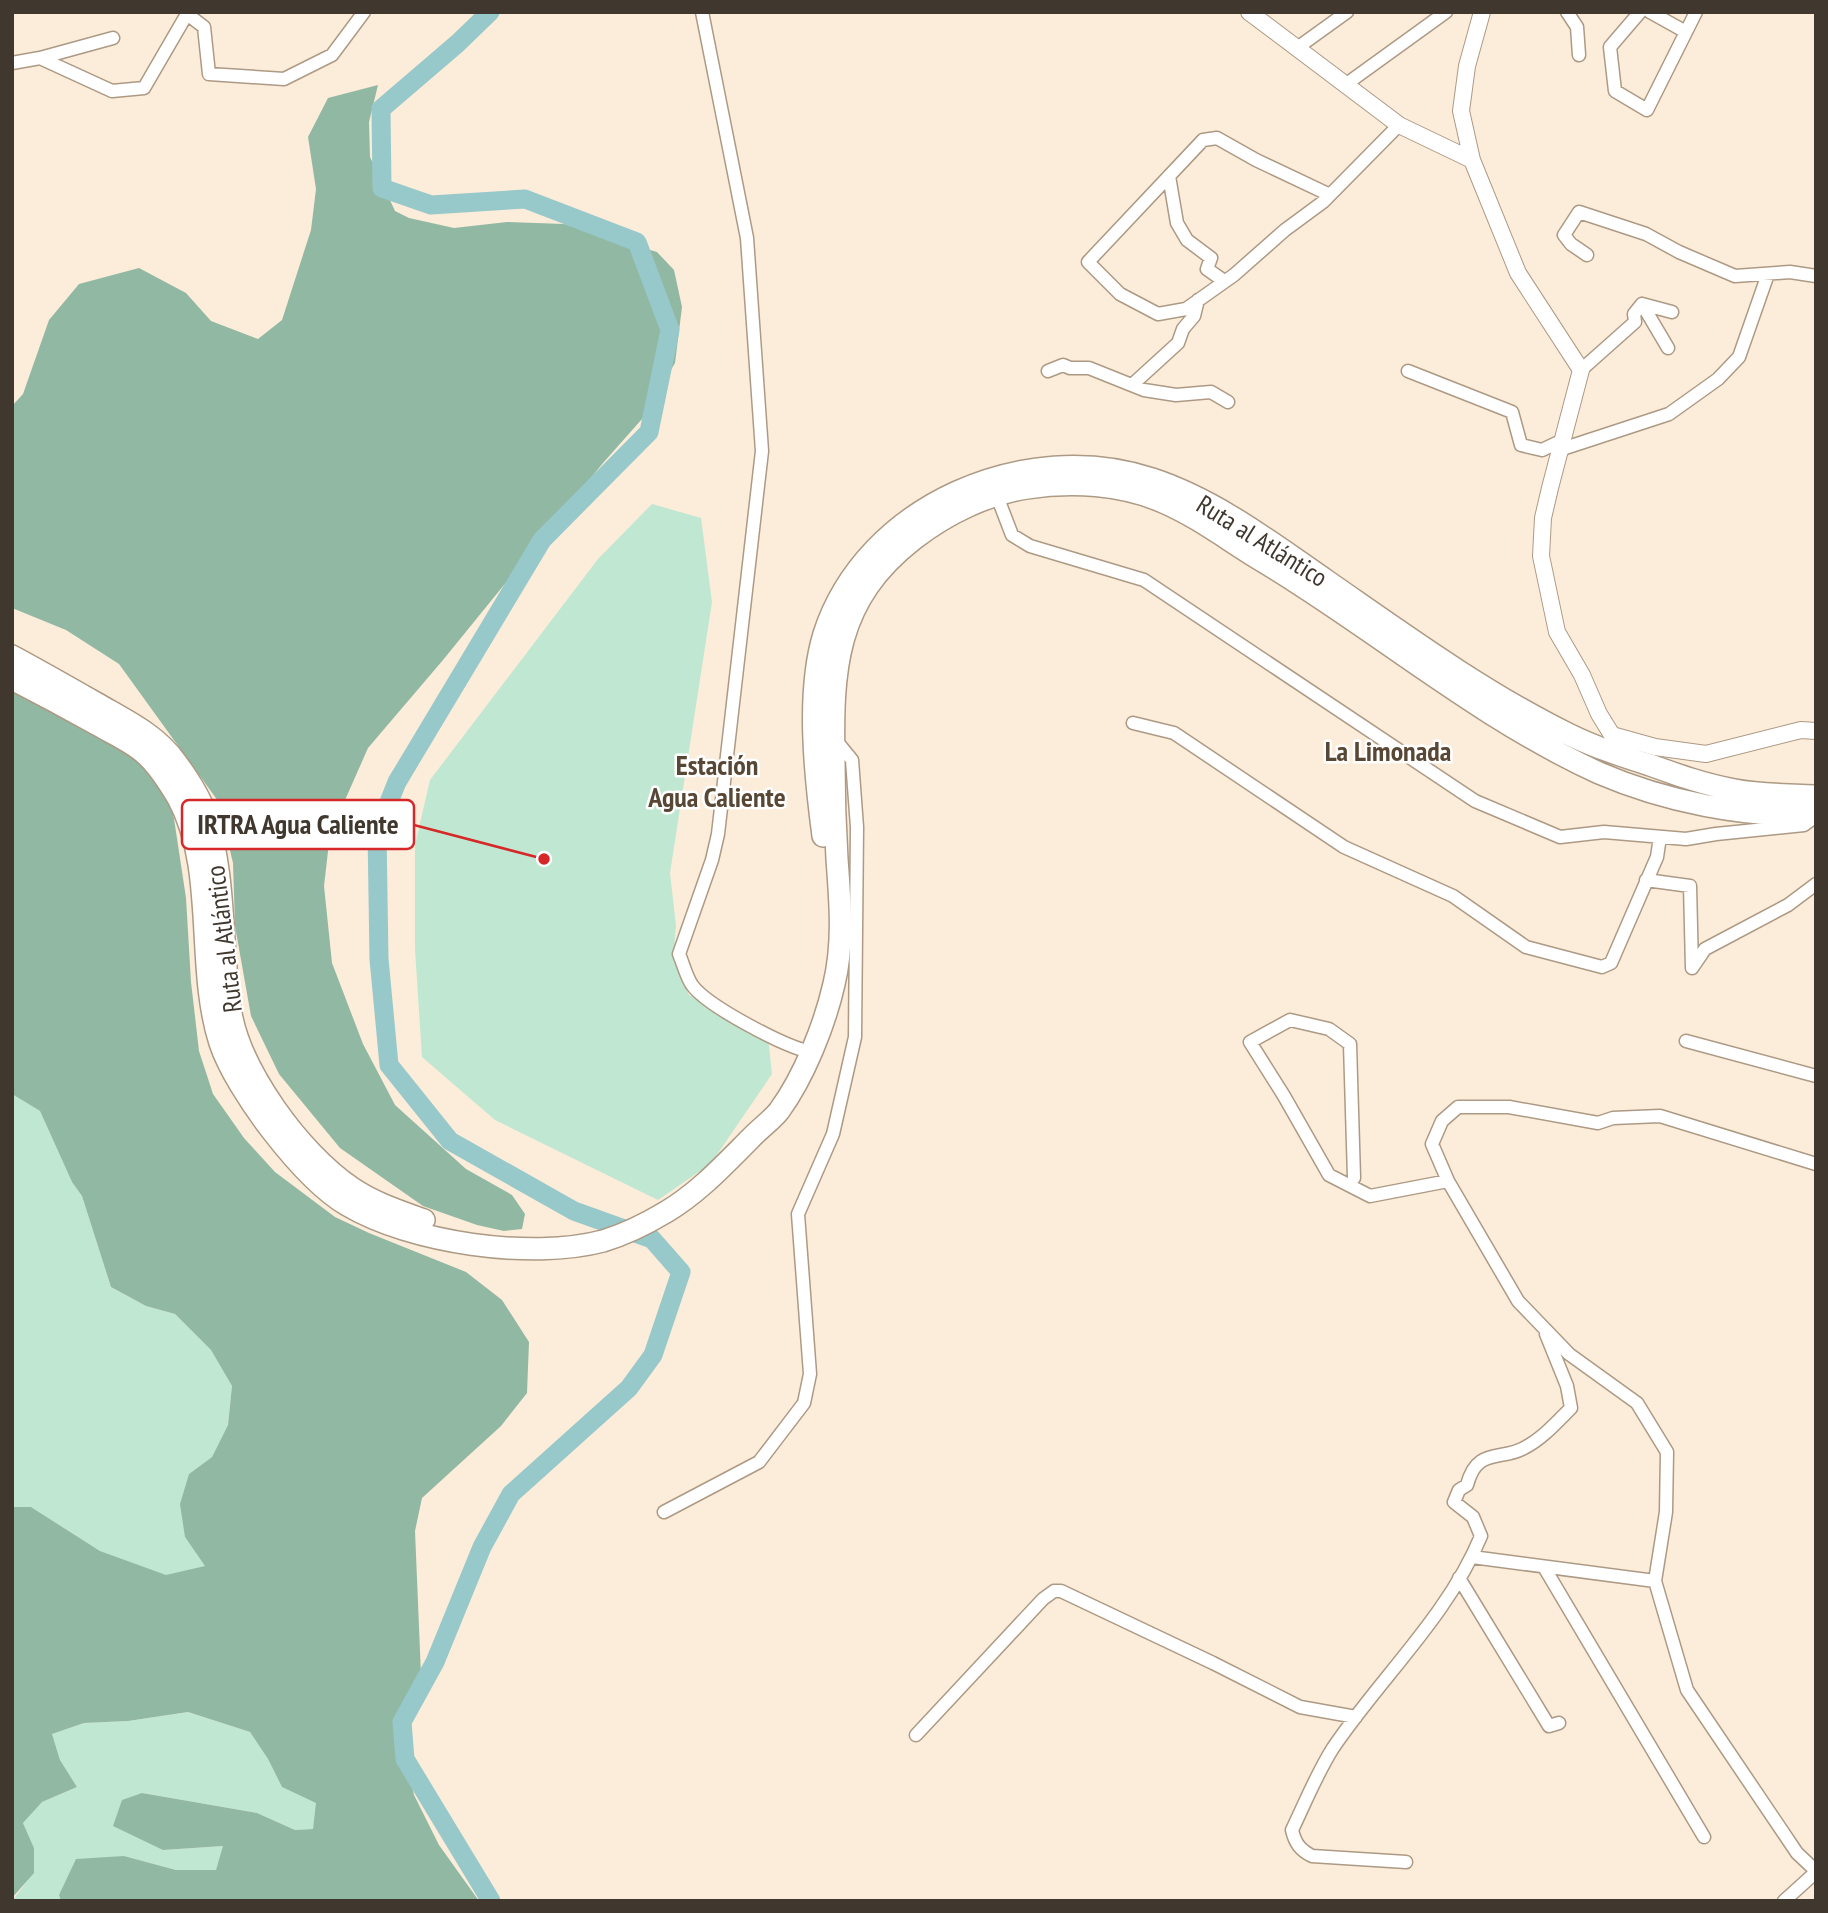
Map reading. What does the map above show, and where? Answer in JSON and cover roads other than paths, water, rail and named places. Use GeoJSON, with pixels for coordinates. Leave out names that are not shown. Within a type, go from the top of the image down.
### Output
{"type":"FeatureCollection","features":[{"type":"Feature","properties":{"kind":"highway","name":"Ruta al Atlántico"},"geometry":{"type":"LineString","coordinates":[[806,1051],[827,974],[831,926],[818,793],[815,709],[816,671],[825,633],[854,573],[883,541],[922,510],[1003,474],[1071,465],[1101,467],[1152,479],[1214,506],[1513,705],[1571,736],[1695,780],[1734,790],[1816,796]]}},
{"type":"Feature","properties":{"kind":"highway","name":"Ruta al Atlántico"},"geometry":{"type":"LineString","coordinates":[[12,679],[144,752],[180,802],[192,831],[200,877],[213,1015],[223,1052],[284,1147],[314,1179],[345,1204],[402,1228],[439,1238],[505,1248],[577,1246],[609,1239],[645,1224],[682,1202],[776,1116],[836,980],[841,932],[833,737],[834,695],[839,653],[854,607],[874,576],[894,555],[933,524],[981,501],[1020,489],[1073,484],[1129,491],[1167,503],[1301,584],[1506,722],[1604,775],[1700,805],[1761,813],[1816,816]]}},
{"type":"Feature","properties":{"kind":"highway","name":"Ruta al Atlántico"},"geometry":{"type":"LineString","coordinates":[[12,656],[153,737],[190,782],[205,811],[217,864],[230,1010],[239,1041],[260,1086],[277,1112],[312,1153],[351,1188],[379,1203],[440,1226],[473,1244]]}},
{"type":"Feature","properties":{"kind":"street"},"geometry":{"type":"LineString","coordinates":[[40,58],[112,91],[144,88],[187,14],[204,27],[209,74],[284,79],[332,55],[364,12]]}},
{"type":"Feature","properties":{"kind":"street"},"geometry":{"type":"LineString","coordinates":[[702,12],[747,238],[762,451],[718,834],[712,860],[680,954],[691,984],[709,1002],[806,1051]]}},
{"type":"Feature","properties":{"kind":"street"},"geometry":{"type":"LineString","coordinates":[[1249,12],[1399,125],[1472,160]]}},
{"type":"Feature","properties":{"kind":"street"},"geometry":{"type":"LineString","coordinates":[[1297,48],[1347,12]]}},
{"type":"Feature","properties":{"kind":"street"},"geometry":{"type":"LineString","coordinates":[[1345,85],[1446,12]]}},
{"type":"Feature","properties":{"kind":"street"},"geometry":{"type":"LineString","coordinates":[[1482,12],[1467,66],[1461,111],[1472,160],[1518,273],[1581,370]]}},
{"type":"Feature","properties":{"kind":"street"},"geometry":{"type":"LineString","coordinates":[[1567,12],[1577,27],[1579,55]]}},
{"type":"Feature","properties":{"kind":"street"},"geometry":{"type":"LineString","coordinates":[[1640,12],[1610,47],[1615,91],[1647,110],[1696,12]]}},
{"type":"Feature","properties":{"kind":"street"},"geometry":{"type":"LineString","coordinates":[[1650,12],[1686,32]]}},
{"type":"Feature","properties":{"kind":"street"},"geometry":{"type":"LineString","coordinates":[[12,63],[113,38]]}},
{"type":"Feature","properties":{"kind":"street"},"geometry":{"type":"LineString","coordinates":[[1330,195],[1217,138],[1203,140],[1087,262],[1120,294],[1158,314],[1186,309],[1330,195],[1399,125]]}},
{"type":"Feature","properties":{"kind":"street"},"geometry":{"type":"LineString","coordinates":[[1169,176],[1177,223],[1187,240],[1211,258],[1207,269],[1224,281]]}},
{"type":"Feature","properties":{"kind":"street"},"geometry":{"type":"LineString","coordinates":[[1587,255],[1564,235],[1579,212],[1646,234],[1699,262],[1735,276],[1790,272],[1816,276]]}},
{"type":"Feature","properties":{"kind":"street"},"geometry":{"type":"LineString","coordinates":[[1408,371],[1512,412],[1521,445],[1542,450],[1669,414],[1718,379],[1739,357],[1768,274]]}},
{"type":"Feature","properties":{"kind":"street"},"geometry":{"type":"LineString","coordinates":[[1132,384],[1178,343],[1183,329],[1194,316],[1198,300]]}},
{"type":"Feature","properties":{"kind":"street"},"geometry":{"type":"LineString","coordinates":[[1642,304],[1634,314],[1635,322],[1581,370],[1560,445],[1543,518],[1541,556],[1557,632],[1612,735],[1655,747],[1706,754],[1801,730],[1816,731]]}},
{"type":"Feature","properties":{"kind":"street"},"geometry":{"type":"LineString","coordinates":[[1642,304],[1672,312]]}},
{"type":"Feature","properties":{"kind":"street"},"geometry":{"type":"LineString","coordinates":[[1642,304],[1668,348]]}},
{"type":"Feature","properties":{"kind":"street"},"geometry":{"type":"LineString","coordinates":[[1048,371],[1063,365],[1070,368],[1089,368],[1144,390],[1176,395],[1211,392],[1228,402]]}},
{"type":"Feature","properties":{"kind":"street"},"geometry":{"type":"LineString","coordinates":[[998,496],[1012,535],[1030,546],[1144,580],[1475,801],[1560,837],[1604,832],[1686,839],[1804,825],[1816,816]]}},
{"type":"Feature","properties":{"kind":"street"},"geometry":{"type":"LineString","coordinates":[[1133,723],[1174,733],[1344,847],[1453,896],[1526,947],[1602,967],[1611,963],[1657,857],[1660,837]]}},
{"type":"Feature","properties":{"kind":"street"},"geometry":{"type":"LineString","coordinates":[[664,1512],[759,1462],[804,1403],[810,1374],[798,1214],[833,1134],[855,1037],[857,827],[852,760],[833,737]]}},
{"type":"Feature","properties":{"kind":"street"},"geometry":{"type":"LineString","coordinates":[[1646,880],[1690,886],[1692,968],[1705,949],[1787,905],[1816,884]]}},
{"type":"Feature","properties":{"kind":"street"},"geometry":{"type":"LineString","coordinates":[[1354,1178],[1350,1044],[1329,1029],[1290,1020],[1250,1042],[1329,1175],[1370,1196],[1448,1181]]}},
{"type":"Feature","properties":{"kind":"street"},"geometry":{"type":"LineString","coordinates":[[1686,1041],[1816,1076]]}},
{"type":"Feature","properties":{"kind":"street"},"geometry":{"type":"LineString","coordinates":[[1784,1901],[1816,1871],[1797,1853],[1688,1690],[1655,1581],[1666,1512],[1667,1452],[1637,1403],[1569,1354],[1518,1301],[1448,1181],[1432,1144],[1442,1121],[1458,1107],[1509,1108],[1598,1123],[1613,1118],[1660,1116],[1816,1164]]}},
{"type":"Feature","properties":{"kind":"street"},"geometry":{"type":"LineString","coordinates":[[1406,1862],[1312,1856],[1301,1850],[1294,1840],[1292,1830],[1331,1751],[1426,1627],[1472,1557],[1481,1536],[1474,1517],[1454,1502],[1460,1490],[1467,1485],[1470,1474],[1486,1458],[1522,1450],[1547,1432],[1571,1408],[1567,1386],[1543,1327]]}},
{"type":"Feature","properties":{"kind":"street"},"geometry":{"type":"LineString","coordinates":[[1472,1557],[1655,1581]]}},
{"type":"Feature","properties":{"kind":"street"},"geometry":{"type":"LineString","coordinates":[[1544,1567],[1704,1837]]}},
{"type":"Feature","properties":{"kind":"street"},"geometry":{"type":"LineString","coordinates":[[1459,1578],[1549,1727],[1559,1723]]}},
{"type":"Feature","properties":{"kind":"street"},"geometry":{"type":"LineString","coordinates":[[916,1735],[1054,1591],[1060,1591],[1213,1662],[1300,1707],[1356,1717]]}},
{"type":"Feature","properties":{"kind":"waterway"},"geometry":{"type":"LineString","coordinates":[[490,12],[381,109],[382,188],[431,205],[525,199],[637,242],[670,330],[649,432],[542,540],[397,782],[377,832],[379,959],[389,1065],[450,1141],[574,1211],[652,1239],[681,1272],[653,1355],[629,1388],[511,1494],[482,1547],[435,1662],[402,1722],[405,1759],[491,1901]]}},
{"type":"Feature","properties":{"kind":"place","name":"IRTRA Agua Caliente"},"geometry":{"type":"Point","coordinates":[544,859]}},
{"type":"Feature","properties":{"kind":"district","name":"La Limonada"},"geometry":{"type":"Point","coordinates":[1388,751]}},
{"type":"Feature","properties":{"kind":"district","name":"Estación Agua Caliente"},"geometry":{"type":"Point","coordinates":[717,781]}}]}
